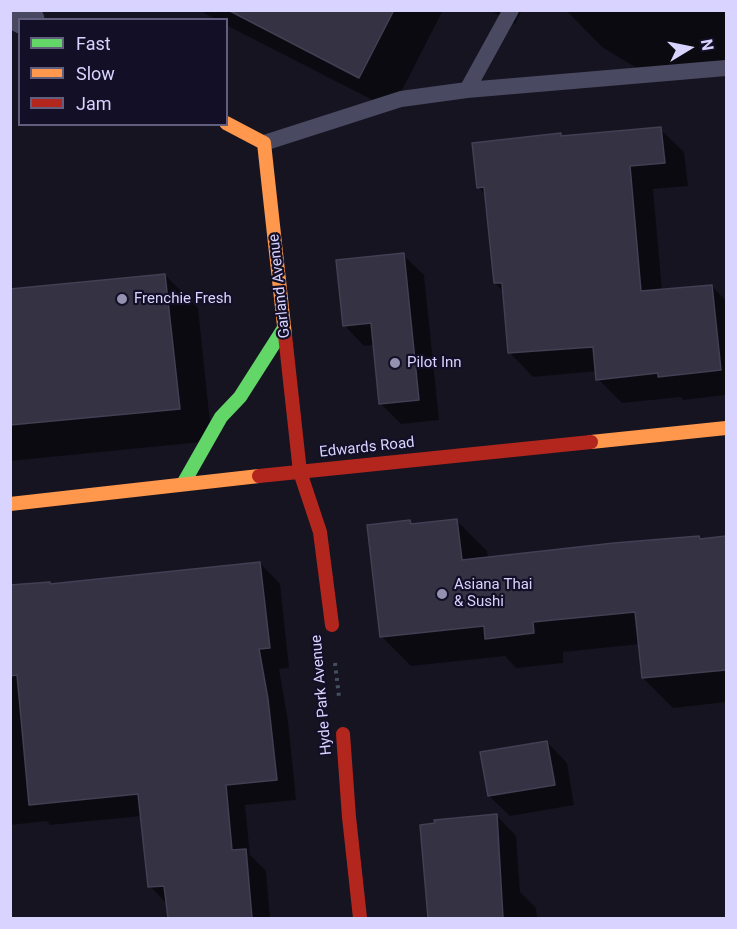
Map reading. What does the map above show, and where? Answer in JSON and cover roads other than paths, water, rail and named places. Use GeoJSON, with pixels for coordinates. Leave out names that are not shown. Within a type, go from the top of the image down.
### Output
{"type":"FeatureCollection","features":[{"type":"Feature","properties":{"kind":"main road"},"geometry":{"type":"LineString","coordinates":[[228,124],[264,143]]}},
{"type":"Feature","properties":{"kind":"main road","name":"Garland Avenue"},"geometry":{"type":"LineString","coordinates":[[264,143],[300,472]]}},
{"type":"Feature","properties":{"kind":"main road"},"geometry":{"type":"LineString","coordinates":[[183,484],[222,417],[240,397],[284,328]]}},
{"type":"Feature","properties":{"kind":"main road","name":"Edwards Road"},"geometry":{"type":"LineString","coordinates":[[10,504],[726,428]]}},
{"type":"Feature","properties":{"kind":"main road","name":"Hyde Park Avenue"},"geometry":{"type":"LineString","coordinates":[[300,472],[320,532],[332,625]]}},
{"type":"Feature","properties":{"kind":"main road","name":"Hyde Park Avenue"},"geometry":{"type":"LineString","coordinates":[[343,734],[360,918]]}},
{"type":"Feature","properties":{"kind":"street"},"geometry":{"type":"LineString","coordinates":[[10,11],[24,18]]}},
{"type":"Feature","properties":{"kind":"lane"},"geometry":{"type":"LineString","coordinates":[[467,90],[511,10]]}},
{"type":"Feature","properties":{"kind":"lane"},"geometry":{"type":"LineString","coordinates":[[264,143],[401,99],[467,90],[726,68]]}},
{"type":"Feature","properties":{"kind":"place","name":"Frenchie Fresh"},"geometry":{"type":"Point","coordinates":[122,299]}},
{"type":"Feature","properties":{"kind":"place","name":"Pilot Inn"},"geometry":{"type":"Point","coordinates":[395,363]}},
{"type":"Feature","properties":{"kind":"place","name":"Asiana Thai & Sushi"},"geometry":{"type":"Point","coordinates":[442,594]}}]}
